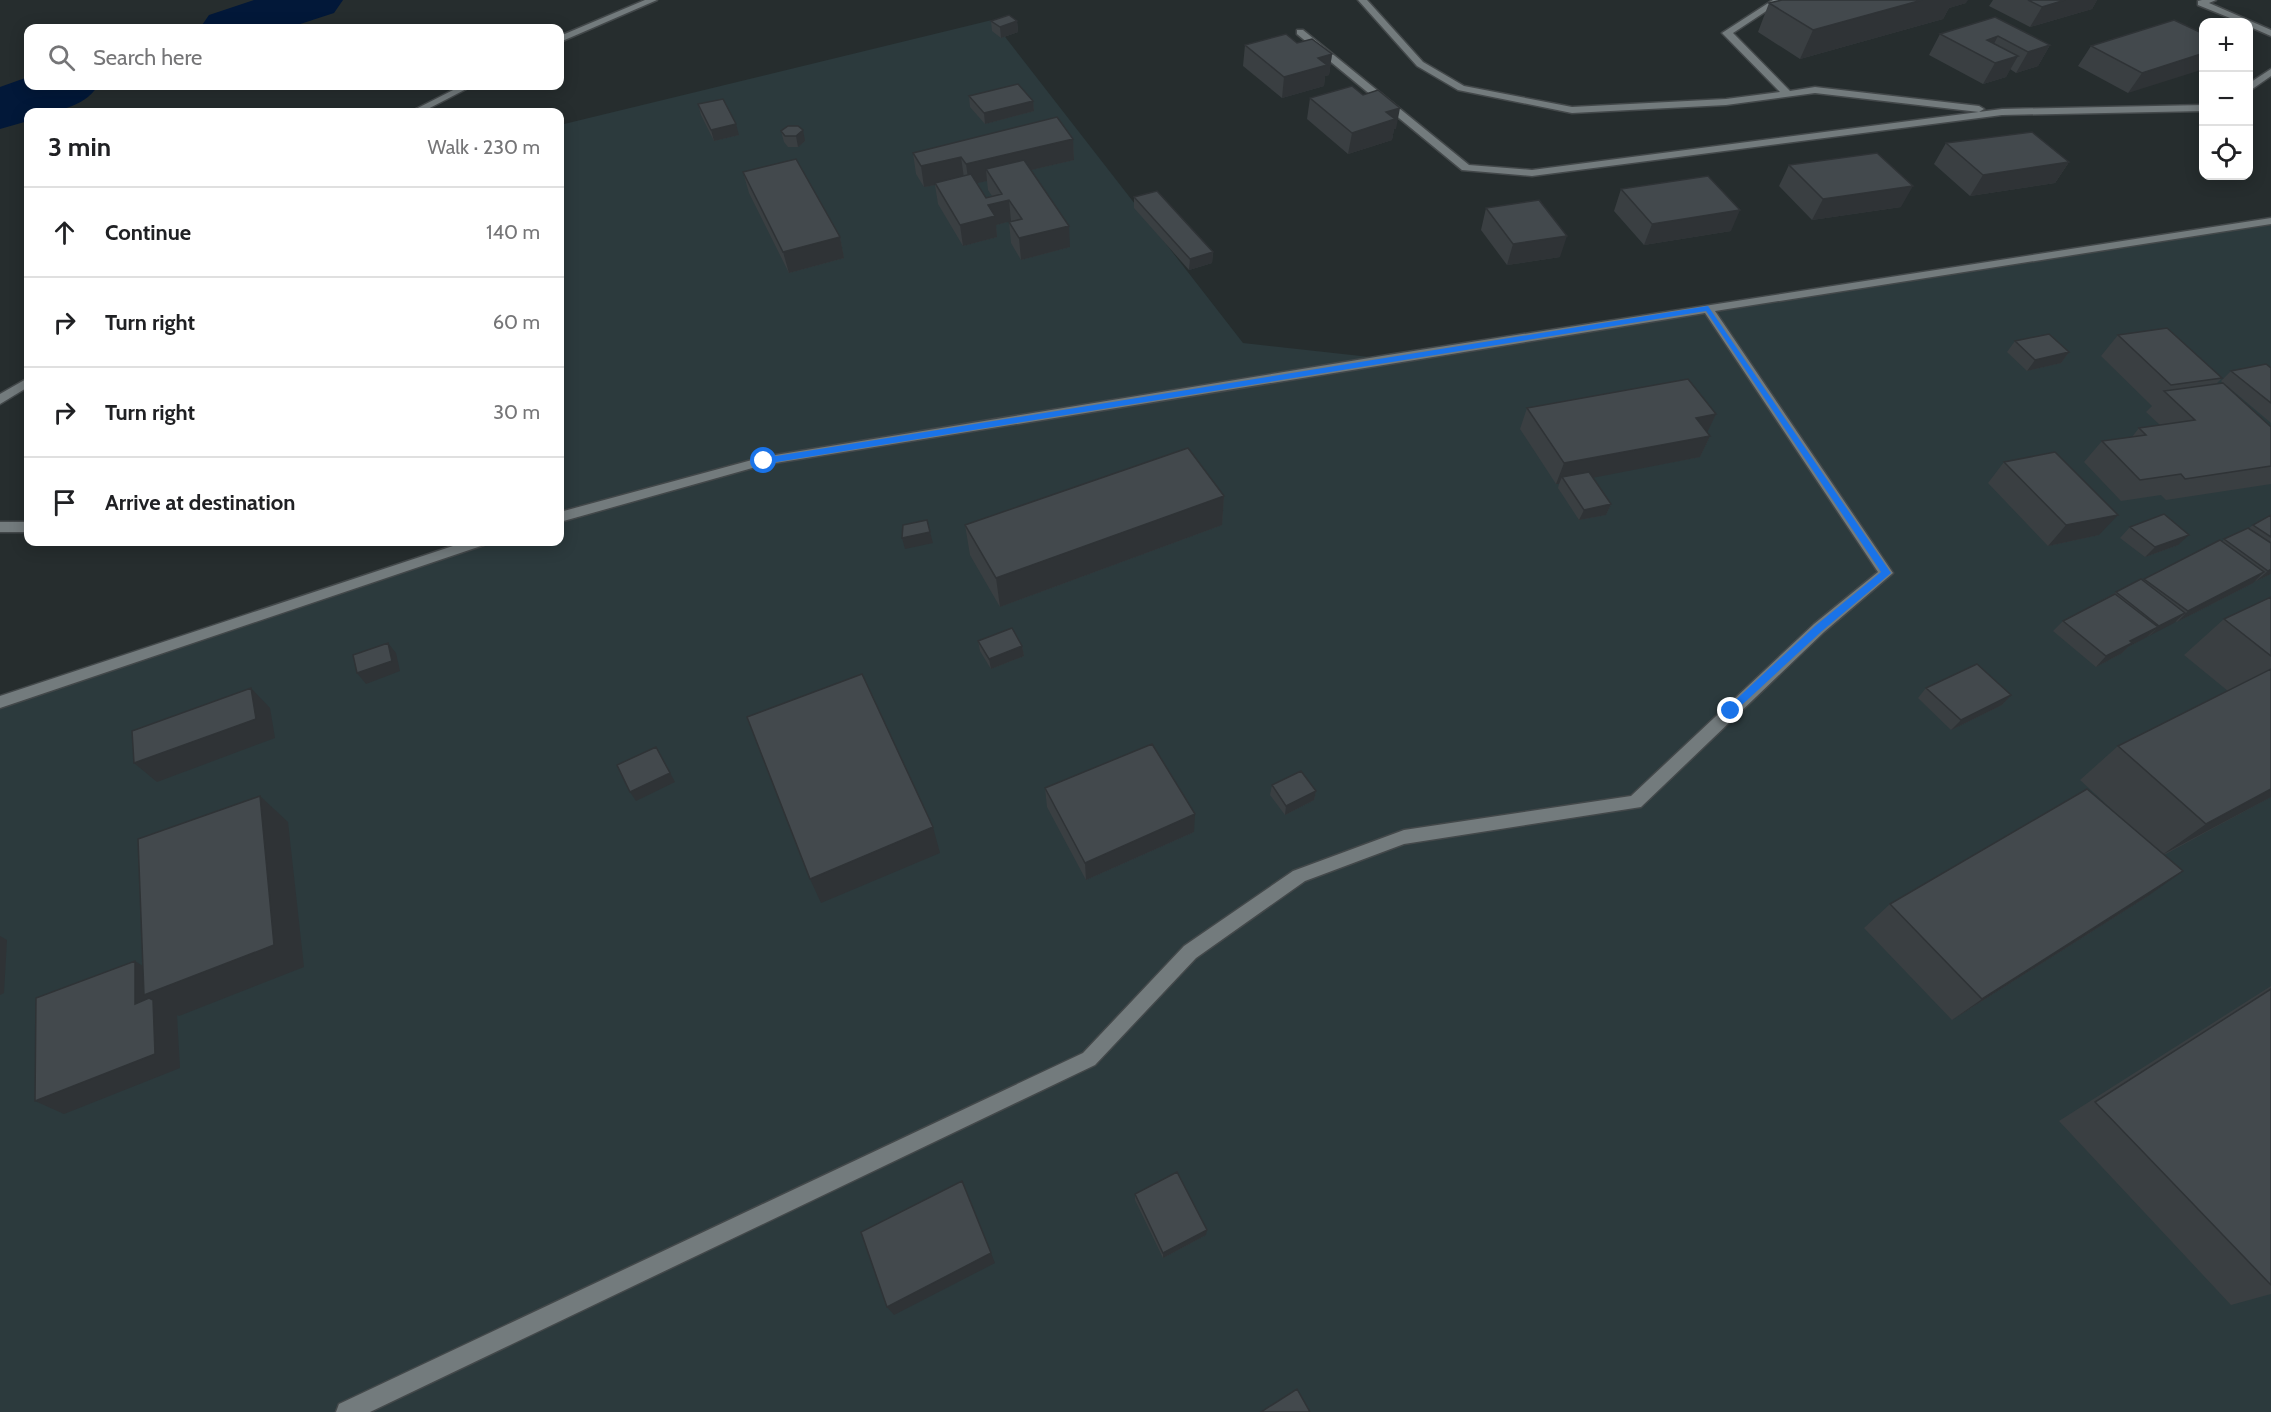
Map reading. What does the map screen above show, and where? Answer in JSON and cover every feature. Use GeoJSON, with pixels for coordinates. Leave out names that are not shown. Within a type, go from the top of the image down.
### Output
{"type":"FeatureCollection","features":[{"type":"Feature","properties":{"kind":"street"},"geometry":{"type":"LineString","coordinates":[[564,37],[653,0]]}},
{"type":"Feature","properties":{"kind":"street"},"geometry":{"type":"LineString","coordinates":[[1362,0],[1420,64],[1461,88],[1572,110],[1726,102],[1815,90],[2002,112]]}},
{"type":"Feature","properties":{"kind":"street"},"geometry":{"type":"LineString","coordinates":[[1779,0],[1727,33],[1788,94]]}},
{"type":"Feature","properties":{"kind":"street"},"geometry":{"type":"LineString","coordinates":[[2212,0],[2201,3],[2236,18]]}},
{"type":"Feature","properties":{"kind":"street"},"geometry":{"type":"LineString","coordinates":[[2253,26],[2271,33]]}},
{"type":"Feature","properties":{"kind":"street"},"geometry":{"type":"LineString","coordinates":[[1300,32],[1466,168],[1532,173],[2002,112],[2199,108]]}},
{"type":"Feature","properties":{"kind":"street"},"geometry":{"type":"LineString","coordinates":[[2253,85],[2271,72]]}},
{"type":"Feature","properties":{"kind":"street"},"geometry":{"type":"LineString","coordinates":[[423,108],[459,90]]}},
{"type":"Feature","properties":{"kind":"street"},"geometry":{"type":"LineString","coordinates":[[564,516],[764,461],[2271,221]]}},
{"type":"Feature","properties":{"kind":"street"},"geometry":{"type":"LineString","coordinates":[[346,1412],[1089,1059],[1190,952],[1299,876],[1404,837],[1635,802],[1819,628],[1886,573],[1708,309]]}},
{"type":"Feature","properties":{"kind":"street"},"geometry":{"type":"LineString","coordinates":[[0,400],[24,385]]}},
{"type":"Feature","properties":{"kind":"street"},"geometry":{"type":"LineString","coordinates":[[0,527],[24,527]]}},
{"type":"Feature","properties":{"kind":"street"},"geometry":{"type":"LineString","coordinates":[[0,702],[467,546]]}},
{"type":"Feature","properties":{"kind":"shaded area"},"geometry":{"type":"Polygon","coordinates":[[[992,20],[1243,343],[1388,359],[2271,221],[2271,1412],[0,1412],[0,702],[467,546],[564,546],[564,124],[992,20]]]}},
{"type":"Feature","properties":{"kind":"building"},"geometry":{"type":"Polygon","coordinates":[[[1782,0],[1922,0],[1813,30],[1769,3],[1782,0]]]}},
{"type":"Feature","properties":{"kind":"building"},"geometry":{"type":"Polygon","coordinates":[[[2028,0],[2065,0],[2042,7],[2028,0]]]}},
{"type":"Feature","properties":{"kind":"building"},"geometry":{"type":"Polygon","coordinates":[[[1009,15],[1017,21],[1000,27],[991,21],[1009,15]]]}},
{"type":"Feature","properties":{"kind":"building"},"geometry":{"type":"Polygon","coordinates":[[[1995,17],[2050,45],[2028,52],[1998,36],[1987,40],[2018,56],[1995,63],[1940,34],[1995,17]]]}},
{"type":"Feature","properties":{"kind":"building"},"geometry":{"type":"Polygon","coordinates":[[[2174,20],[2199,32],[2199,55],[2142,73],[2091,46],[2174,20]]]}},
{"type":"Feature","properties":{"kind":"building"},"geometry":{"type":"Polygon","coordinates":[[[1286,34],[1297,43],[1312,39],[1332,54],[1318,58],[1327,65],[1284,77],[1245,45],[1286,34]]]}},
{"type":"Feature","properties":{"kind":"building"},"geometry":{"type":"Polygon","coordinates":[[[1018,84],[1033,101],[984,113],[969,96],[1018,84]]]}},
{"type":"Feature","properties":{"kind":"building"},"geometry":{"type":"Polygon","coordinates":[[[1352,86],[1363,95],[1378,90],[1400,108],[1386,112],[1395,119],[1352,133],[1310,98],[1352,86]]]}},
{"type":"Feature","properties":{"kind":"building"},"geometry":{"type":"Polygon","coordinates":[[[723,99],[736,124],[711,130],[698,104],[723,99]]]}},
{"type":"Feature","properties":{"kind":"building"},"geometry":{"type":"Polygon","coordinates":[[[1057,117],[1073,139],[966,164],[961,157],[921,166],[913,153],[1057,117]]]}},
{"type":"Feature","properties":{"kind":"building"},"geometry":{"type":"Polygon","coordinates":[[[788,126],[798,126],[803,130],[796,136],[785,136],[781,131],[788,126]]]}},
{"type":"Feature","properties":{"kind":"building"},"geometry":{"type":"Polygon","coordinates":[[[2032,132],[2069,162],[1983,175],[1946,143],[2032,132]]]}},
{"type":"Feature","properties":{"kind":"building"},"geometry":{"type":"Polygon","coordinates":[[[1877,153],[1913,186],[1823,199],[1789,165],[1877,153]]]}},
{"type":"Feature","properties":{"kind":"building"},"geometry":{"type":"Polygon","coordinates":[[[796,159],[840,237],[783,252],[743,172],[796,159]]]}},
{"type":"Feature","properties":{"kind":"building"},"geometry":{"type":"Polygon","coordinates":[[[1024,160],[1069,226],[1019,238],[1009,222],[1022,219],[1009,200],[988,205],[995,216],[960,225],[935,183],[971,174],[986,198],[1002,194],[986,169],[1024,160]]]}},
{"type":"Feature","properties":{"kind":"building"},"geometry":{"type":"Polygon","coordinates":[[[1708,176],[1740,210],[1652,224],[1621,189],[1708,176]]]}},
{"type":"Feature","properties":{"kind":"building"},"geometry":{"type":"Polygon","coordinates":[[[1157,191],[1213,252],[1190,259],[1134,197],[1157,191]]]}},
{"type":"Feature","properties":{"kind":"building"},"geometry":{"type":"Polygon","coordinates":[[[1539,200],[1567,236],[1513,244],[1486,208],[1539,200]]]}},
{"type":"Feature","properties":{"kind":"building"},"geometry":{"type":"Polygon","coordinates":[[[2167,328],[2222,378],[2171,385],[2118,335],[2167,328]]]}},
{"type":"Feature","properties":{"kind":"building"},"geometry":{"type":"Polygon","coordinates":[[[2049,334],[2069,352],[2035,360],[2015,341],[2049,334]]]}},
{"type":"Feature","properties":{"kind":"building"},"geometry":{"type":"Polygon","coordinates":[[[2266,364],[2271,368],[2271,403],[2231,371],[2266,364]]]}},
{"type":"Feature","properties":{"kind":"building"},"geometry":{"type":"Polygon","coordinates":[[[1688,379],[1716,414],[1696,418],[1710,436],[1564,463],[1527,408],[1688,379]]]}},
{"type":"Feature","properties":{"kind":"building"},"geometry":{"type":"Polygon","coordinates":[[[2223,383],[2271,427],[2271,466],[2185,479],[2181,474],[2140,480],[2102,441],[2146,435],[2139,428],[2195,420],[2164,391],[2223,383]]]}},
{"type":"Feature","properties":{"kind":"building"},"geometry":{"type":"Polygon","coordinates":[[[1188,448],[1224,496],[996,578],[965,525],[1188,448]]]}},
{"type":"Feature","properties":{"kind":"building"},"geometry":{"type":"Polygon","coordinates":[[[2055,452],[2118,515],[2066,525],[2004,462],[2055,452]]]}},
{"type":"Feature","properties":{"kind":"building"},"geometry":{"type":"Polygon","coordinates":[[[1589,472],[1611,504],[1584,510],[1562,477],[1589,472]]]}},
{"type":"Feature","properties":{"kind":"building"},"geometry":{"type":"Polygon","coordinates":[[[2164,514],[2189,535],[2155,547],[2130,527],[2164,514]]]}},
{"type":"Feature","properties":{"kind":"building"},"geometry":{"type":"Polygon","coordinates":[[[2271,515],[2271,537],[2253,525],[2271,515]]]}},
{"type":"Feature","properties":{"kind":"building"},"geometry":{"type":"Polygon","coordinates":[[[927,520],[930,532],[902,538],[903,525],[927,520]]]}},
{"type":"Feature","properties":{"kind":"building"},"geometry":{"type":"Polygon","coordinates":[[[2248,528],[2271,543],[2271,569],[2268,571],[2224,539],[2248,528]]]}},
{"type":"Feature","properties":{"kind":"building"},"geometry":{"type":"Polygon","coordinates":[[[2220,540],[2264,572],[2188,611],[2144,579],[2220,540]]]}},
{"type":"Feature","properties":{"kind":"building"},"geometry":{"type":"Polygon","coordinates":[[[2141,579],[2185,613],[2159,626],[2116,592],[2141,579]]]}},
{"type":"Feature","properties":{"kind":"building"},"geometry":{"type":"Polygon","coordinates":[[[2115,594],[2158,627],[2106,656],[2063,621],[2115,594]]]}},
{"type":"Feature","properties":{"kind":"building"},"geometry":{"type":"Polygon","coordinates":[[[2271,597],[2271,656],[2224,619],[2271,597]]]}},
{"type":"Feature","properties":{"kind":"building"},"geometry":{"type":"Polygon","coordinates":[[[1012,628],[1022,646],[989,659],[978,641],[1012,628]]]}},
{"type":"Feature","properties":{"kind":"building"},"geometry":{"type":"Polygon","coordinates":[[[388,643],[392,661],[357,673],[353,655],[388,643]]]}},
{"type":"Feature","properties":{"kind":"building"},"geometry":{"type":"Polygon","coordinates":[[[1977,664],[2011,695],[1961,720],[1926,688],[1977,664]]]}},
{"type":"Feature","properties":{"kind":"building"},"geometry":{"type":"Polygon","coordinates":[[[2271,669],[2271,789],[2206,824],[2118,746],[2271,669]]]}},
{"type":"Feature","properties":{"kind":"building"},"geometry":{"type":"Polygon","coordinates":[[[862,674],[933,827],[810,879],[747,717],[862,674]]]}},
{"type":"Feature","properties":{"kind":"building"},"geometry":{"type":"Polygon","coordinates":[[[251,688],[256,719],[134,763],[132,731],[251,688]]]}},
{"type":"Feature","properties":{"kind":"building"},"geometry":{"type":"Polygon","coordinates":[[[1152,744],[1195,814],[1085,863],[1045,788],[1152,744]]]}},
{"type":"Feature","properties":{"kind":"building"},"geometry":{"type":"Polygon","coordinates":[[[656,747],[670,773],[630,792],[617,765],[656,747]]]}},
{"type":"Feature","properties":{"kind":"building"},"geometry":{"type":"Polygon","coordinates":[[[1301,771],[1316,791],[1286,806],[1272,785],[1301,771]]]}},
{"type":"Feature","properties":{"kind":"building"},"geometry":{"type":"Polygon","coordinates":[[[2087,789],[2183,871],[1982,999],[1890,904],[2087,789]]]}},
{"type":"Feature","properties":{"kind":"building"},"geometry":{"type":"Polygon","coordinates":[[[260,796],[274,945],[144,995],[138,839],[260,796]]]}},
{"type":"Feature","properties":{"kind":"building"},"geometry":{"type":"Polygon","coordinates":[[[135,961],[135,1004],[149,998],[153,1000],[155,1054],[35,1101],[36,998],[135,961]]]}},
{"type":"Feature","properties":{"kind":"building"},"geometry":{"type":"Polygon","coordinates":[[[2271,989],[2271,1285],[2095,1102],[2271,989]]]}},
{"type":"Feature","properties":{"kind":"building"},"geometry":{"type":"Polygon","coordinates":[[[1177,1172],[1207,1230],[1163,1253],[1135,1194],[1177,1172]]]}},
{"type":"Feature","properties":{"kind":"building"},"geometry":{"type":"Polygon","coordinates":[[[962,1181],[991,1253],[887,1307],[861,1232],[962,1181]]]}},
{"type":"Feature","properties":{"kind":"building"},"geometry":{"type":"Polygon","coordinates":[[[1297,1389],[1310,1412],[1261,1412],[1297,1389]]]}},
{"type":"Feature","properties":{"kind":"waterway"},"geometry":{"type":"LineString","coordinates":[[243,24],[313,0]]}},
{"type":"Feature","properties":{"kind":"waterway"},"geometry":{"type":"LineString","coordinates":[[0,109],[55,90]]}},
{"type":"Feature","properties":{"kind":"route"},"geometry":{"type":"LineString","coordinates":[[764,461],[1708,309],[1886,573],[1819,628],[1731,711]]}}]}
